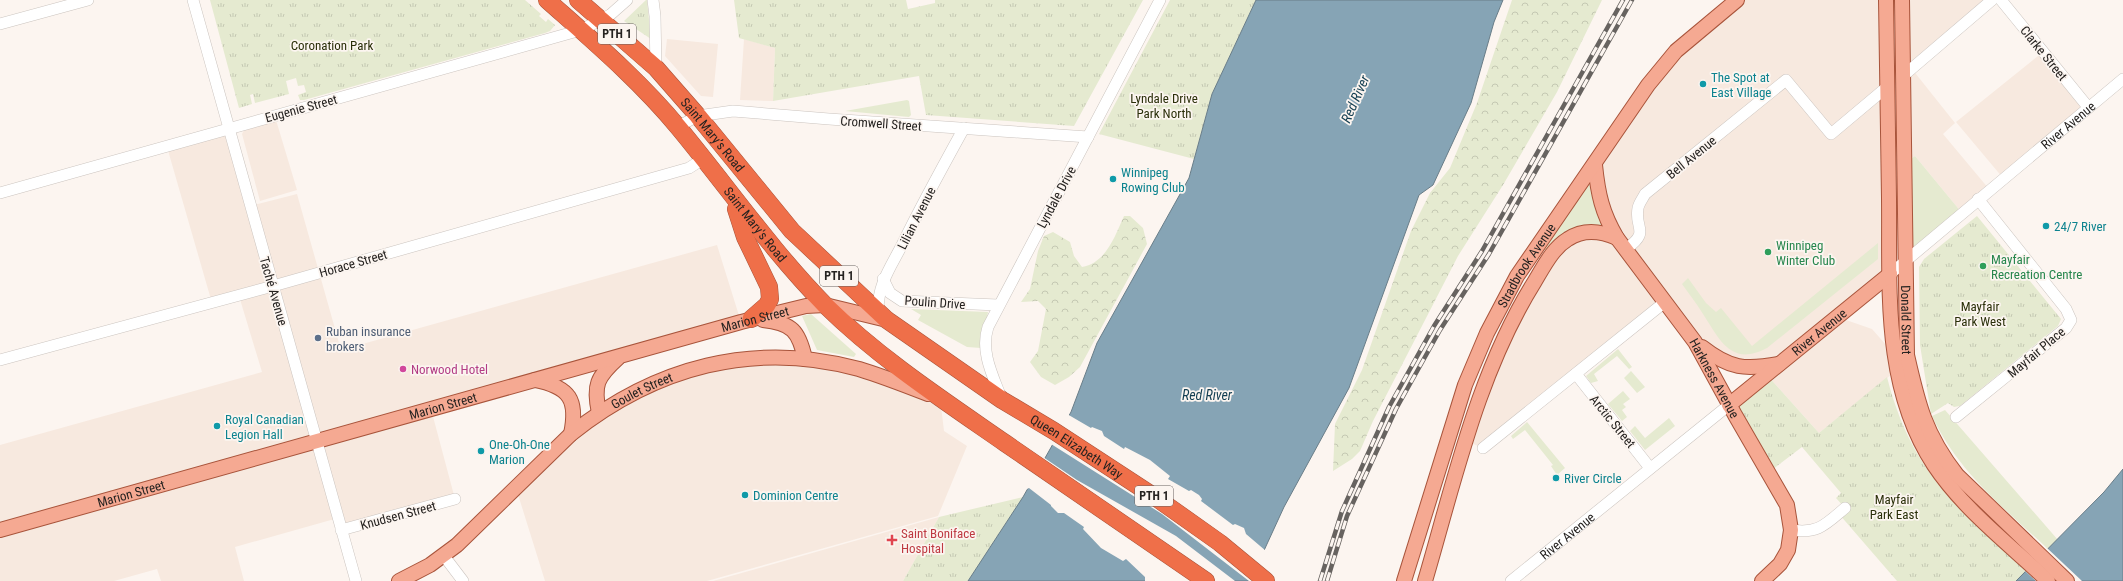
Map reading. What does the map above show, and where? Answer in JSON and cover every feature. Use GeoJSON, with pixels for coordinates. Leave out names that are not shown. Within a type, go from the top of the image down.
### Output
{"type":"FeatureCollection","features":[{"type":"Feature","properties":{"kind":"highway","name":"Saint Mary's Road"},"geometry":{"type":"LineString","coordinates":[[548,0],[639,84],[677,127],[760,232],[825,305],[879,353],[983,428],[1206,581]]}},
{"type":"Feature","properties":{"kind":"highway","name":"PTH 1"},"geometry":{"type":"LineString","coordinates":[[578,0],[656,68]]}},
{"type":"Feature","properties":{"kind":"highway","name":"Saint Mary’s Road"},"geometry":{"type":"LineString","coordinates":[[656,68],[698,116]]}},
{"type":"Feature","properties":{"kind":"highway","name":"Saint Mary's Road"},"geometry":{"type":"LineString","coordinates":[[698,116],[792,231],[883,316],[1002,400]]}},
{"type":"Feature","properties":{"kind":"highway"},"geometry":{"type":"LineString","coordinates":[[731,195],[745,237],[769,287],[770,299],[767,305],[751,319]]}},
{"type":"Feature","properties":{"kind":"highway"},"geometry":{"type":"LineString","coordinates":[[760,232],[792,231]]}},
{"type":"Feature","properties":{"kind":"highway","name":"Queen Elizabeth Way"},"geometry":{"type":"LineString","coordinates":[[1002,400],[1054,431],[1155,497],[1220,543],[1266,581]]}},
{"type":"Feature","properties":{"kind":"main road","name":"Stradbrook Avenue"},"geometry":{"type":"LineString","coordinates":[[1404,581],[1463,391],[1486,333],[1517,276],[1595,165],[1648,85],[1676,51],[1737,0]]}},
{"type":"Feature","properties":{"kind":"main road","name":"Donald Street"},"geometry":{"type":"LineString","coordinates":[[1886,0],[1890,274],[1894,354],[1900,384],[1915,414],[1957,475],[2067,581]]}},
{"type":"Feature","properties":{"kind":"main road","name":"Donald Street"},"geometry":{"type":"LineString","coordinates":[[1902,0],[1907,354],[1920,439],[1947,483],[1963,501],[2048,581]]}},
{"type":"Feature","properties":{"kind":"main road","name":"Harkness Avenue"},"geometry":{"type":"LineString","coordinates":[[1595,165],[1602,210],[1617,238],[1695,342],[1729,405],[1783,496],[1790,514],[1790,542],[1785,556],[1773,571],[1762,581]]}},
{"type":"Feature","properties":{"kind":"main road","name":"Stradbrook Avenue"},"geometry":{"type":"LineString","coordinates":[[1425,581],[1483,387],[1503,341],[1529,289],[1550,256],[1569,238],[1591,232],[1603,233],[1617,238]]}},
{"type":"Feature","properties":{"kind":"main road","name":"River Avenue"},"geometry":{"type":"LineString","coordinates":[[1729,405],[1890,274]]}},
{"type":"Feature","properties":{"kind":"main road","name":"Marion Street"},"geometry":{"type":"LineString","coordinates":[[0,530],[751,319],[806,306],[825,305],[883,316]]}},
{"type":"Feature","properties":{"kind":"main road"},"geometry":{"type":"LineString","coordinates":[[751,319],[779,322],[790,327],[800,339],[805,359]]}},
{"type":"Feature","properties":{"kind":"main road"},"geometry":{"type":"LineString","coordinates":[[1695,342],[1718,360],[1738,367],[1756,368],[1780,364]]}},
{"type":"Feature","properties":{"kind":"main road"},"geometry":{"type":"LineString","coordinates":[[599,413],[595,396],[597,383],[607,368],[620,357]]}},
{"type":"Feature","properties":{"kind":"main road","name":"Goulet Street"},"geometry":{"type":"LineString","coordinates":[[399,581],[444,556],[571,434],[599,413],[646,386],[700,367],[722,362],[759,358],[805,359],[859,370],[940,398]]}},
{"type":"Feature","properties":{"kind":"main road"},"geometry":{"type":"LineString","coordinates":[[533,380],[557,387],[569,398],[575,416],[571,434]]}},
{"type":"Feature","properties":{"kind":"street"},"geometry":{"type":"LineString","coordinates":[[0,24],[88,0]]}},
{"type":"Feature","properties":{"kind":"street","name":"Taché Avenue"},"geometry":{"type":"LineString","coordinates":[[193,0],[356,581]]}},
{"type":"Feature","properties":{"kind":"street","name":"Eugenie Street"},"geometry":{"type":"LineString","coordinates":[[0,193],[581,30],[601,20],[627,0]]}},
{"type":"Feature","properties":{"kind":"street"},"geometry":{"type":"LineString","coordinates":[[653,0],[656,16],[656,68]]}},
{"type":"Feature","properties":{"kind":"street","name":"Lyndale Drive"},"geometry":{"type":"LineString","coordinates":[[1002,400],[985,349],[986,335],[998,305],[1160,0]]}},
{"type":"Feature","properties":{"kind":"street"},"geometry":{"type":"LineString","coordinates":[[1903,76],[1992,0]]}},
{"type":"Feature","properties":{"kind":"street","name":"Clarke Street"},"geometry":{"type":"LineString","coordinates":[[2001,0],[2088,107]]}},
{"type":"Feature","properties":{"kind":"street","name":"River Avenue"},"geometry":{"type":"LineString","coordinates":[[1890,274],[2123,79]]}},
{"type":"Feature","properties":{"kind":"street","name":"Bell Avenue"},"geometry":{"type":"LineString","coordinates":[[1626,249],[1636,242],[1640,236],[1638,208],[1645,194],[1786,80],[1831,134],[1887,88]]}},
{"type":"Feature","properties":{"kind":"street","name":"Cromwell Street"},"geometry":{"type":"LineString","coordinates":[[677,127],[698,116],[733,111],[1088,137]]}},
{"type":"Feature","properties":{"kind":"street","name":"Lilian Avenue"},"geometry":{"type":"LineString","coordinates":[[883,316],[878,296],[884,279],[923,202],[964,128]]}},
{"type":"Feature","properties":{"kind":"street","name":"Horace Street"},"geometry":{"type":"LineString","coordinates":[[0,360],[273,286],[689,168],[703,159]]}},
{"type":"Feature","properties":{"kind":"street","name":"Mayfair Place"},"geometry":{"type":"LineString","coordinates":[[1956,417],[2062,332],[2070,320],[2066,309],[1978,199]]}},
{"type":"Feature","properties":{"kind":"street","name":"Poulin Drive"},"geometry":{"type":"LineString","coordinates":[[884,279],[892,296],[902,301],[998,305]]}},
{"type":"Feature","properties":{"kind":"street"},"geometry":{"type":"LineString","coordinates":[[1483,448],[1665,302]]}},
{"type":"Feature","properties":{"kind":"street","name":"Arctic Street"},"geometry":{"type":"LineString","coordinates":[[1576,374],[1650,468]]}},
{"type":"Feature","properties":{"kind":"street","name":"River Avenue"},"geometry":{"type":"LineString","coordinates":[[1511,581],[1729,405]]}},
{"type":"Feature","properties":{"kind":"street","name":"Knudsen Street"},"geometry":{"type":"LineString","coordinates":[[341,530],[456,499]]}},
{"type":"Feature","properties":{"kind":"street"},"geometry":{"type":"LineString","coordinates":[[1791,530],[1814,530],[1824,526],[1845,508]]}},
{"type":"Feature","properties":{"kind":"street"},"geometry":{"type":"LineString","coordinates":[[444,556],[462,581]]}},
{"type":"Feature","properties":{"kind":"shaded area"},"geometry":{"type":"Polygon","coordinates":[[[1737,0],[1886,0],[1890,274],[1833,322],[1846,320],[1872,329],[1894,354],[1897,370],[1819,433],[1767,375],[1718,360],[1665,302],[1483,448],[1466,441],[1483,387],[1595,165],[1648,85],[1737,0]]]}},
{"type":"Feature","properties":{"kind":"shaded area"},"geometry":{"type":"Polygon","coordinates":[[[1902,0],[1992,0],[1912,69],[1955,123],[1943,134],[1989,189],[1962,213],[1915,156],[1905,163],[1902,0]]]}},
{"type":"Feature","properties":{"kind":"shaded area"},"geometry":{"type":"Polygon","coordinates":[[[667,39],[718,44],[713,97],[701,96],[665,56],[667,39]]]}},
{"type":"Feature","properties":{"kind":"shaded area"},"geometry":{"type":"Polygon","coordinates":[[[744,39],[775,48],[773,101],[740,100],[744,39]]]}},
{"type":"Feature","properties":{"kind":"shaded area"},"geometry":{"type":"Polygon","coordinates":[[[2043,52],[2088,107],[2003,178],[1956,122],[2043,52]]]}},
{"type":"Feature","properties":{"kind":"shaded area"},"geometry":{"type":"Polygon","coordinates":[[[276,120],[297,190],[260,201],[242,134],[244,130],[276,120]]]}},
{"type":"Feature","properties":{"kind":"shaded area"},"geometry":{"type":"Polygon","coordinates":[[[229,128],[250,206],[297,194],[341,350],[717,245],[741,322],[431,409],[455,499],[341,530],[338,518],[235,547],[244,581],[161,581],[157,569],[114,581],[0,581],[0,445],[262,372],[239,296],[212,303],[167,147],[229,128]]]}},
{"type":"Feature","properties":{"kind":"shaded area"},"geometry":{"type":"Polygon","coordinates":[[[791,358],[940,398],[944,431],[967,446],[938,516],[707,581],[545,581],[516,488],[571,434],[667,378],[791,358]]]}},
{"type":"Feature","properties":{"kind":"shaded area","name":"Saint Boniface Hospital"},"geometry":{"type":"Polygon","coordinates":[[[939,517],[903,581],[713,581],[777,563],[939,517]]]}},
{"type":"Feature","properties":{"kind":"green space","name":"Coronation Park"},"geometry":{"type":"Polygon","coordinates":[[[210,0],[525,0],[541,14],[539,16],[546,22],[548,19],[555,25],[550,31],[545,33],[304,100],[300,100],[298,95],[306,92],[304,85],[298,86],[296,78],[286,81],[289,94],[255,103],[253,94],[250,95],[252,104],[239,108],[210,0]]]}},
{"type":"Feature","properties":{"kind":"green space"},"geometry":{"type":"Polygon","coordinates":[[[647,0],[651,39],[624,21],[647,0]]]}},
{"type":"Feature","properties":{"kind":"green space"},"geometry":{"type":"Polygon","coordinates":[[[734,0],[906,0],[908,9],[935,3],[935,0],[1143,0],[1074,126],[926,115],[919,76],[773,101],[775,48],[739,38],[734,0]]]}},
{"type":"Feature","properties":{"kind":"green space","name":"Lyndale Drive Park North"},"geometry":{"type":"Polygon","coordinates":[[[1170,0],[1256,0],[1212,94],[1194,159],[1099,134],[1170,0]]]}},
{"type":"Feature","properties":{"kind":"green space"},"geometry":{"type":"Polygon","coordinates":[[[1512,0],[1602,0],[1557,92],[1503,185],[1458,256],[1373,421],[1360,451],[1352,459],[1333,471],[1335,424],[1362,370],[1411,231],[1430,193],[1450,168],[1477,103],[1512,0]]]}},
{"type":"Feature","properties":{"kind":"green space"},"geometry":{"type":"Polygon","coordinates":[[[907,100],[909,101],[911,115],[909,117],[845,111],[907,100]]]}},
{"type":"Feature","properties":{"kind":"green space"},"geometry":{"type":"Polygon","coordinates":[[[1915,156],[1962,213],[1906,261],[1905,163],[1915,156]]]}},
{"type":"Feature","properties":{"kind":"green space"},"geometry":{"type":"Polygon","coordinates":[[[1595,165],[1617,238],[1591,232],[1551,256],[1539,243],[1595,165]]]}},
{"type":"Feature","properties":{"kind":"green space"},"geometry":{"type":"Polygon","coordinates":[[[1124,216],[1130,216],[1143,228],[1147,244],[1080,367],[1069,377],[1055,385],[1041,377],[1030,362],[1038,351],[1046,309],[1038,301],[1021,302],[1030,289],[1038,251],[1044,236],[1053,232],[1070,242],[1074,256],[1082,267],[1097,260],[1109,248],[1124,216]]]}},
{"type":"Feature","properties":{"kind":"green space","name":"Mayfair Park West"},"geometry":{"type":"Polygon","coordinates":[[[1977,216],[2061,319],[2058,326],[1960,406],[1954,407],[1948,403],[1931,414],[1920,345],[1919,267],[1924,259],[1977,216]]]}},
{"type":"Feature","properties":{"kind":"green space"},"geometry":{"type":"Polygon","coordinates":[[[1878,243],[1878,259],[1767,348],[1755,353],[1744,354],[1735,352],[1728,348],[1715,333],[1682,284],[1688,278],[1706,303],[1716,312],[1721,308],[1752,346],[1878,243]]]}},
{"type":"Feature","properties":{"kind":"green space"},"geometry":{"type":"Polygon","coordinates":[[[911,309],[988,312],[981,348],[967,347],[918,320],[921,315],[911,309]]]}},
{"type":"Feature","properties":{"kind":"green space"},"geometry":{"type":"Polygon","coordinates":[[[811,314],[856,354],[854,357],[817,350],[802,316],[811,314]]]}},
{"type":"Feature","properties":{"kind":"green space"},"geometry":{"type":"Polygon","coordinates":[[[1618,349],[1632,367],[1629,369],[1617,356],[1594,374],[1598,381],[1591,383],[1586,376],[1618,349]]]}},
{"type":"Feature","properties":{"kind":"green space"},"geometry":{"type":"Polygon","coordinates":[[[1631,371],[1645,387],[1637,393],[1624,378],[1631,371]]]}},
{"type":"Feature","properties":{"kind":"green space","name":"Mayfair Park East"},"geometry":{"type":"Polygon","coordinates":[[[1767,375],[1819,433],[1887,377],[1897,410],[1909,439],[1924,464],[1958,507],[2026,571],[2016,581],[1897,581],[1839,514],[1845,508],[1836,498],[1841,493],[1802,447],[1768,473],[1729,405],[1767,375]]]}},
{"type":"Feature","properties":{"kind":"green space"},"geometry":{"type":"Polygon","coordinates":[[[1623,391],[1630,399],[1623,404],[1626,407],[1622,410],[1627,417],[1622,421],[1608,404],[1623,391]]]}},
{"type":"Feature","properties":{"kind":"green space"},"geometry":{"type":"Polygon","coordinates":[[[1945,410],[2058,540],[2048,549],[1999,504],[1955,455],[1932,416],[1945,410]]]}},
{"type":"Feature","properties":{"kind":"green space"},"geometry":{"type":"Polygon","coordinates":[[[1669,418],[1675,426],[1645,450],[1630,431],[1635,426],[1645,438],[1669,418]]]}},
{"type":"Feature","properties":{"kind":"green space"},"geometry":{"type":"Polygon","coordinates":[[[1527,422],[1565,468],[1557,475],[1551,466],[1553,465],[1525,430],[1513,439],[1511,436],[1527,422]]]}},
{"type":"Feature","properties":{"kind":"green space"},"geometry":{"type":"Polygon","coordinates":[[[1023,497],[968,581],[903,581],[939,517],[1023,497]]]}},
{"type":"Feature","properties":{"kind":"water","name":"Red River"},"geometry":{"type":"Polygon","coordinates":[[[1256,0],[1503,0],[1494,22],[1471,103],[1433,185],[1419,195],[1349,388],[1284,507],[1250,581],[968,581],[1023,497],[1071,412],[1097,343],[1189,178],[1212,94],[1256,0]]]}},
{"type":"Feature","properties":{"kind":"water"},"geometry":{"type":"Polygon","coordinates":[[[2123,469],[2123,581],[2016,581],[2104,492],[2123,469]]]}},
{"type":"Feature","properties":{"kind":"pier"},"geometry":{"type":"Polygon","coordinates":[[[1067,414],[1091,428],[1092,427],[1102,431],[1104,436],[1124,449],[1125,447],[1150,460],[1170,476],[1168,479],[1199,495],[1202,499],[1201,501],[1233,525],[1235,524],[1244,528],[1246,534],[1266,551],[1252,581],[1249,581],[1162,514],[1051,444],[1067,414]]]}},
{"type":"Feature","properties":{"kind":"pier"},"geometry":{"type":"Polygon","coordinates":[[[1043,457],[1077,480],[1176,536],[1235,581],[1145,581],[1145,577],[1126,559],[1123,561],[1101,548],[1083,529],[1084,527],[1064,513],[1058,513],[1051,505],[1029,488],[1025,490],[1043,457]]]}},
{"type":"Feature","properties":{"kind":"pier"},"geometry":{"type":"Polygon","coordinates":[[[2047,548],[2082,581],[2036,581],[2024,570],[2047,548]]]}},
{"type":"Feature","properties":{"kind":"railway"},"geometry":{"type":"LineString","coordinates":[[1320,581],[1342,511],[1389,407],[1434,326],[1482,251],[1623,0]]}},
{"type":"Feature","properties":{"kind":"railway"},"geometry":{"type":"LineString","coordinates":[[1327,581],[1347,516],[1396,409],[1440,330],[1489,254],[1632,0]]}},
{"type":"Feature","properties":{"kind":"place","name":"The Spot at East Village"},"geometry":{"type":"Point","coordinates":[1703,84]}},
{"type":"Feature","properties":{"kind":"place","name":"Winnipeg Rowing Club"},"geometry":{"type":"Point","coordinates":[1113,179]}},
{"type":"Feature","properties":{"kind":"place","name":"24/7 River"},"geometry":{"type":"Point","coordinates":[2046,226]}},
{"type":"Feature","properties":{"kind":"place","name":"Winnipeg Winter Club"},"geometry":{"type":"Point","coordinates":[1768,252]}},
{"type":"Feature","properties":{"kind":"place","name":"Mayfair Recreation Centre"},"geometry":{"type":"Point","coordinates":[1983,266]}},
{"type":"Feature","properties":{"kind":"place","name":"Ruban insurance brokers"},"geometry":{"type":"Point","coordinates":[318,338]}},
{"type":"Feature","properties":{"kind":"place","name":"Norwood Hotel"},"geometry":{"type":"Point","coordinates":[403,369]}},
{"type":"Feature","properties":{"kind":"place","name":"Royal Canadian Legion Hall"},"geometry":{"type":"Point","coordinates":[217,426]}},
{"type":"Feature","properties":{"kind":"place","name":"One-Oh-One Marion"},"geometry":{"type":"Point","coordinates":[481,451]}},
{"type":"Feature","properties":{"kind":"place","name":"River Circle"},"geometry":{"type":"Point","coordinates":[1556,478]}},
{"type":"Feature","properties":{"kind":"place","name":"Dominion Centre"},"geometry":{"type":"Point","coordinates":[745,495]}},
{"type":"Feature","properties":{"kind":"place","name":"Saint Boniface Hospital"},"geometry":{"type":"Point","coordinates":[892,540]}}]}
